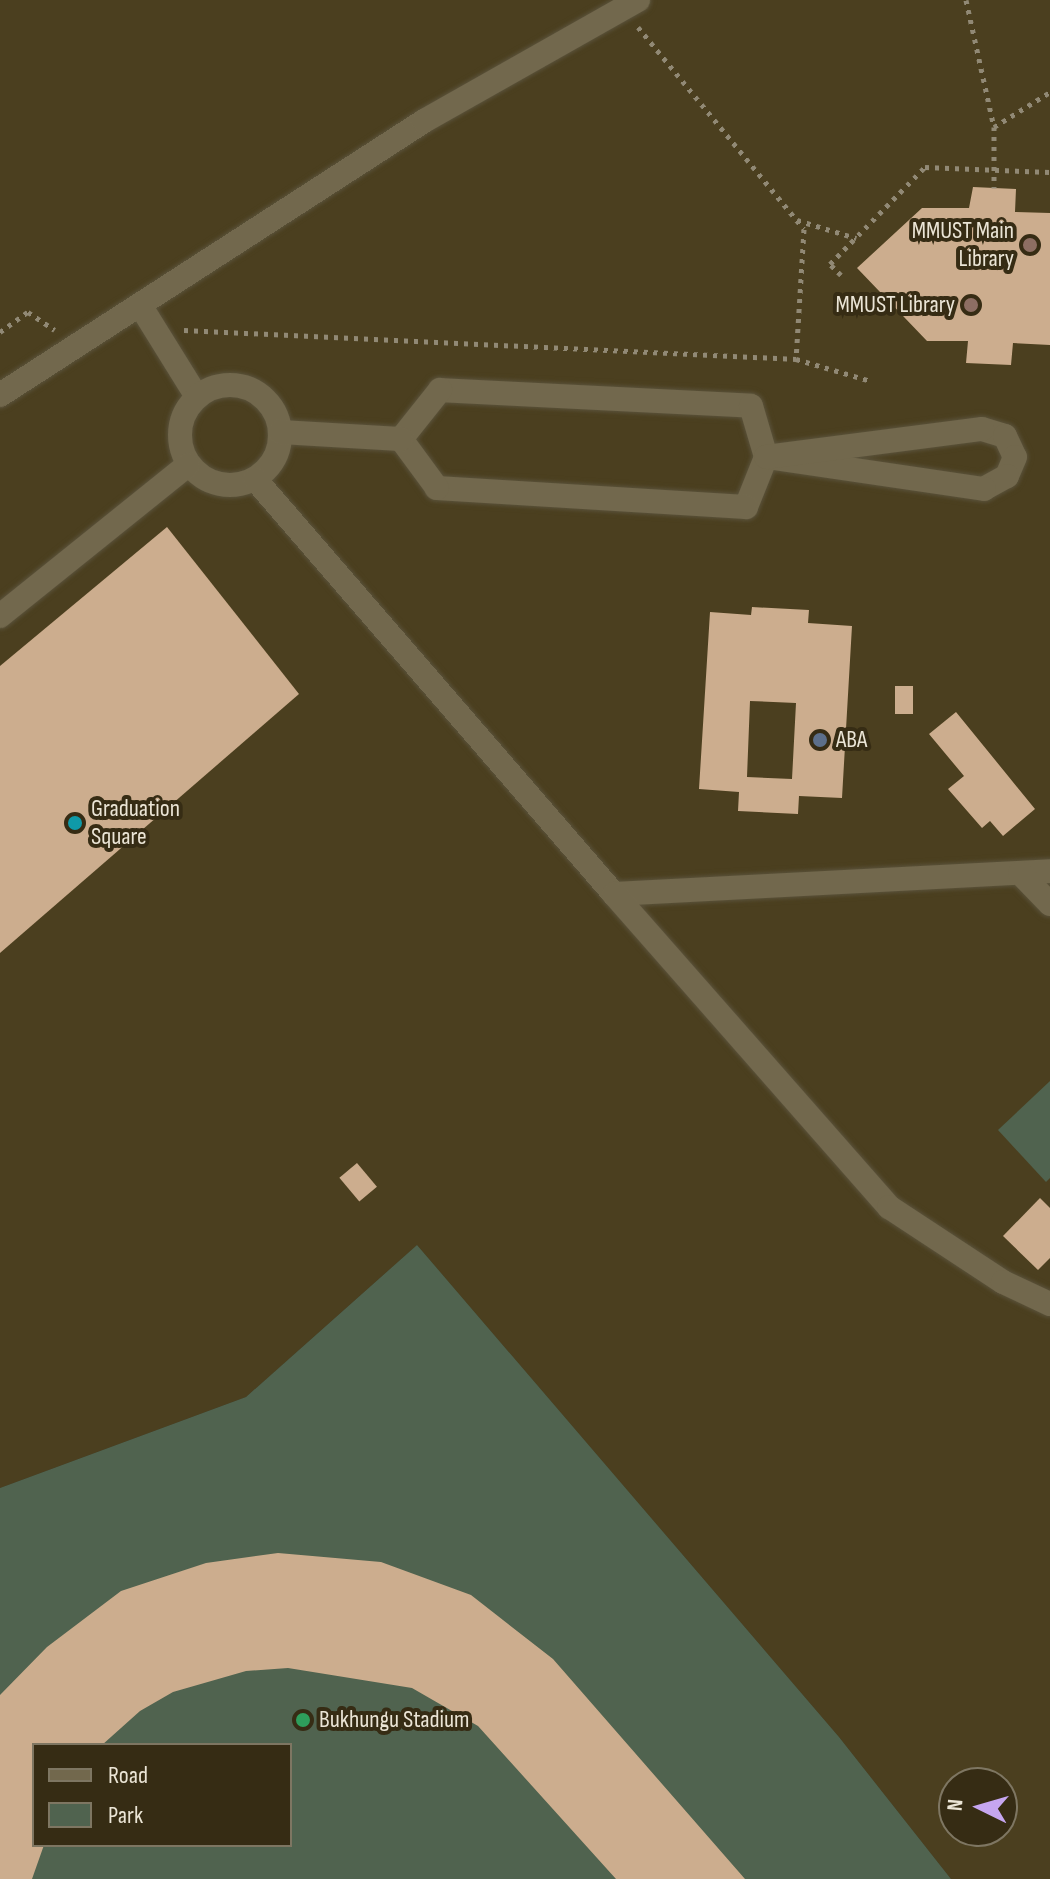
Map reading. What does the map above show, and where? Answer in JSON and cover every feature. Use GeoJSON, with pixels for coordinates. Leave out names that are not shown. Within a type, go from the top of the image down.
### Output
{"type":"FeatureCollection","features":[{"type":"Feature","properties":{"kind":"lane"},"geometry":{"type":"LineString","coordinates":[[0,395],[424,121],[630,4]]}},
{"type":"Feature","properties":{"kind":"lane"},"geometry":{"type":"LineString","coordinates":[[140,305],[197,397]]}},
{"type":"Feature","properties":{"kind":"lane"},"geometry":{"type":"LineString","coordinates":[[226,384],[242,386],[268,402],[280,432],[274,459],[255,479],[226,486],[199,476],[188,465],[179,437],[181,422],[197,397],[226,384]]}},
{"type":"Feature","properties":{"kind":"lane"},"geometry":{"type":"LineString","coordinates":[[440,390],[751,406],[766,457],[746,507],[437,488],[401,439],[440,390]]}},
{"type":"Feature","properties":{"kind":"lane"},"geometry":{"type":"LineString","coordinates":[[982,429],[1005,436],[1015,457],[1007,476],[984,489],[766,457],[982,429]]}},
{"type":"Feature","properties":{"kind":"lane"},"geometry":{"type":"LineString","coordinates":[[280,432],[401,439]]}},
{"type":"Feature","properties":{"kind":"lane"},"geometry":{"type":"LineString","coordinates":[[0,616],[188,465]]}},
{"type":"Feature","properties":{"kind":"lane"},"geometry":{"type":"LineString","coordinates":[[255,479],[889,1207],[1003,1282],[1050,1304]]}},
{"type":"Feature","properties":{"kind":"lane"},"geometry":{"type":"LineString","coordinates":[[614,894],[1050,871]]}},
{"type":"Feature","properties":{"kind":"lane"},"geometry":{"type":"LineString","coordinates":[[1020,873],[1050,904]]}},
{"type":"Feature","properties":{"kind":"path"},"geometry":{"type":"LineString","coordinates":[[966,0],[994,127],[994,188]]}},
{"type":"Feature","properties":{"kind":"path"},"geometry":{"type":"LineString","coordinates":[[630,4],[804,229],[796,359]]}},
{"type":"Feature","properties":{"kind":"path"},"geometry":{"type":"LineString","coordinates":[[994,127],[1050,92]]}},
{"type":"Feature","properties":{"kind":"path"},"geometry":{"type":"LineString","coordinates":[[841,275],[830,264],[925,167],[1050,172]]}},
{"type":"Feature","properties":{"kind":"path"},"geometry":{"type":"LineString","coordinates":[[796,219],[856,238]]}},
{"type":"Feature","properties":{"kind":"path"},"geometry":{"type":"LineString","coordinates":[[0,332],[28,312],[77,345]]}},
{"type":"Feature","properties":{"kind":"path"},"geometry":{"type":"LineString","coordinates":[[155,329],[796,359],[868,380]]}},
{"type":"Feature","properties":{"kind":"shaded area"},"geometry":{"type":"Polygon","coordinates":[[[0,0],[1050,0],[1050,1879],[951,1879],[839,1737],[417,1245],[246,1397],[0,1488],[0,0]]]}},
{"type":"Feature","properties":{"kind":"green space"},"geometry":{"type":"Polygon","coordinates":[[[1050,1081],[1050,1178],[1046,1182],[998,1130],[1050,1081]]]}},
{"type":"Feature","properties":{"kind":"green space"},"geometry":{"type":"Polygon","coordinates":[[[417,1245],[839,1737],[951,1879],[0,1879],[0,1488],[246,1397],[417,1245]]]}},
{"type":"Feature","properties":{"kind":"building","name":"MMUST Library"},"geometry":{"type":"Polygon","coordinates":[[[973,187],[1016,189],[1015,212],[1050,213],[1050,345],[1013,343],[1011,365],[966,363],[968,341],[927,341],[857,268],[922,208],[969,208],[973,187]]]}},
{"type":"Feature","properties":{"kind":"building","name":"Graduation Square"},"geometry":{"type":"Polygon","coordinates":[[[167,527],[299,694],[0,953],[0,666],[167,527]]]}},
{"type":"Feature","properties":{"kind":"building","name":"ABA"},"geometry":{"type":"Polygon","coordinates":[[[752,607],[809,610],[808,623],[852,626],[842,798],[799,796],[798,814],[738,811],[739,792],[699,789],[710,612],[751,615],[752,607]],[[750,701],[747,777],[792,779],[796,703],[750,701]]]}},
{"type":"Feature","properties":{"kind":"building"},"geometry":{"type":"Polygon","coordinates":[[[895,686],[913,686],[913,714],[895,714],[895,686]]]}},
{"type":"Feature","properties":{"kind":"building"},"geometry":{"type":"Polygon","coordinates":[[[956,712],[1035,809],[1003,836],[990,821],[982,828],[948,789],[964,776],[929,734],[956,712]]]}},
{"type":"Feature","properties":{"kind":"building"},"geometry":{"type":"Polygon","coordinates":[[[357,1163],[377,1187],[359,1202],[339,1178],[357,1163]]]}},
{"type":"Feature","properties":{"kind":"building"},"geometry":{"type":"Polygon","coordinates":[[[1040,1198],[1050,1208],[1050,1258],[1038,1270],[1003,1236],[1040,1198]]]}},
{"type":"Feature","properties":{"kind":"building"},"geometry":{"type":"Polygon","coordinates":[[[278,1553],[381,1562],[471,1595],[553,1659],[745,1879],[616,1879],[478,1726],[412,1688],[288,1668],[246,1671],[173,1692],[140,1711],[104,1743],[32,1743],[32,1847],[43,1847],[32,1879],[0,1879],[0,1695],[47,1647],[121,1591],[206,1563],[278,1553]]]}},
{"type":"Feature","properties":{"kind":"place","name":"MMUST Main Library"},"geometry":{"type":"Point","coordinates":[1030,245]}},
{"type":"Feature","properties":{"kind":"place","name":"MMUST Library"},"geometry":{"type":"Point","coordinates":[971,305]}},
{"type":"Feature","properties":{"kind":"place","name":"ABA"},"geometry":{"type":"Point","coordinates":[820,740]}},
{"type":"Feature","properties":{"kind":"place","name":"Graduation Square"},"geometry":{"type":"Point","coordinates":[75,823]}},
{"type":"Feature","properties":{"kind":"place","name":"Bukhungu Stadium"},"geometry":{"type":"Point","coordinates":[303,1720]}}]}
